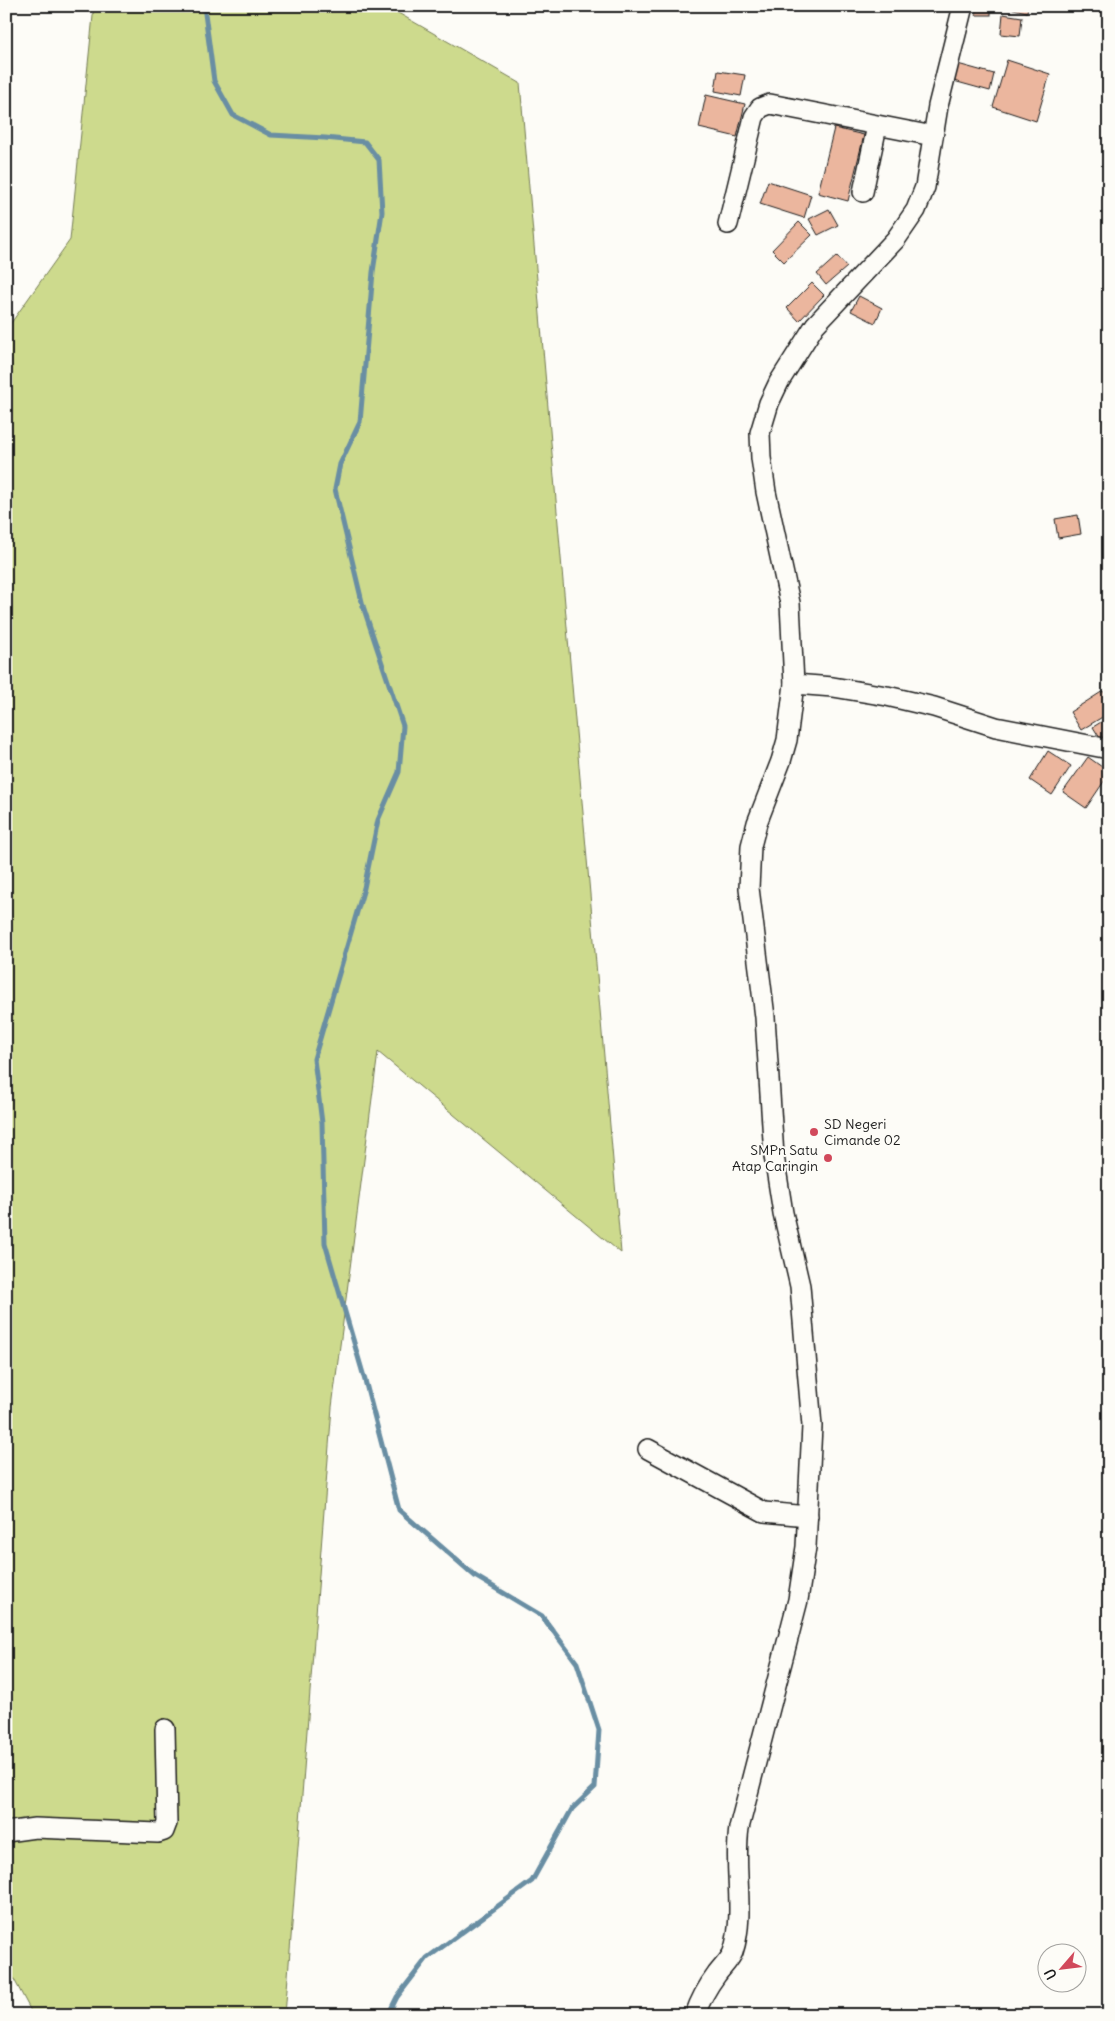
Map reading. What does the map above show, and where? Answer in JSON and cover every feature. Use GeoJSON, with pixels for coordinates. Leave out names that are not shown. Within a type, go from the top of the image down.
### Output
{"type":"FeatureCollection","features":[{"type":"Feature","properties":{"kind":"street"},"geometry":{"type":"LineString","coordinates":[[695,2015],[713,1980],[732,1953],[736,1937],[739,1900],[736,1851],[739,1828],[798,1600],[808,1516],[812,1426],[800,1286],[783,1213],[774,1156],[765,1017],[749,879],[751,846],[757,823],[781,762],[787,740],[794,684],[790,604],[760,445],[763,421],[779,382],[815,325],[896,239],[916,210],[925,187],[933,136],[963,6]]}},
{"type":"Feature","properties":{"kind":"street"},"geometry":{"type":"LineString","coordinates":[[728,224],[754,117],[760,108],[770,104],[933,136]]}},
{"type":"Feature","properties":{"kind":"street"},"geometry":{"type":"LineString","coordinates":[[864,192],[877,126]]}},
{"type":"Feature","properties":{"kind":"street"},"geometry":{"type":"LineString","coordinates":[[794,684],[833,687],[887,696],[934,707],[996,727],[1109,749]]}},
{"type":"Feature","properties":{"kind":"street"},"geometry":{"type":"LineString","coordinates":[[648,1449],[764,1512],[808,1516]]}},
{"type":"Feature","properties":{"kind":"street"},"geometry":{"type":"LineString","coordinates":[[6,1832],[35,1828],[158,1833],[164,1831],[167,1823],[165,1729]]}},
{"type":"Feature","properties":{"kind":"green space"},"geometry":{"type":"Polygon","coordinates":[[[94,6],[386,6],[520,83],[621,1253],[378,1052],[332,1407],[285,2015],[33,2015],[6,1964],[6,330],[70,240],[94,6]]]}},
{"type":"Feature","properties":{"kind":"building"},"geometry":{"type":"Polygon","coordinates":[[[976,6],[991,6],[991,15],[976,15],[976,6]]]}},
{"type":"Feature","properties":{"kind":"building"},"geometry":{"type":"Polygon","coordinates":[[[1000,6],[1028,6],[1027,12],[1000,6]]]}},
{"type":"Feature","properties":{"kind":"building"},"geometry":{"type":"Polygon","coordinates":[[[1003,14],[1022,17],[1020,36],[1001,34],[1003,14]]]}},
{"type":"Feature","properties":{"kind":"building"},"geometry":{"type":"Polygon","coordinates":[[[1007,60],[1050,74],[1036,121],[993,107],[1007,60]]]}},
{"type":"Feature","properties":{"kind":"building"},"geometry":{"type":"Polygon","coordinates":[[[954,63],[994,74],[990,91],[950,80],[954,63]]]}},
{"type":"Feature","properties":{"kind":"building"},"geometry":{"type":"Polygon","coordinates":[[[718,71],[745,75],[741,96],[715,91],[718,71]]]}},
{"type":"Feature","properties":{"kind":"building"},"geometry":{"type":"Polygon","coordinates":[[[706,95],[745,104],[737,137],[699,128],[706,95]]]}},
{"type":"Feature","properties":{"kind":"building"},"geometry":{"type":"Polygon","coordinates":[[[834,128],[864,135],[848,201],[818,193],[834,128]]]}},
{"type":"Feature","properties":{"kind":"building"},"geometry":{"type":"Polygon","coordinates":[[[768,181],[811,195],[804,218],[760,204],[768,181]]]}},
{"type":"Feature","properties":{"kind":"building"},"geometry":{"type":"Polygon","coordinates":[[[829,209],[838,225],[818,235],[809,219],[829,209]]]}},
{"type":"Feature","properties":{"kind":"building"},"geometry":{"type":"Polygon","coordinates":[[[799,222],[812,235],[784,262],[772,250],[799,222]]]}},
{"type":"Feature","properties":{"kind":"building"},"geometry":{"type":"Polygon","coordinates":[[[837,256],[847,267],[826,285],[817,274],[837,256]]]}},
{"type":"Feature","properties":{"kind":"building"},"geometry":{"type":"Polygon","coordinates":[[[812,283],[824,295],[799,321],[787,308],[812,283]]]}},
{"type":"Feature","properties":{"kind":"building"},"geometry":{"type":"Polygon","coordinates":[[[859,296],[882,308],[875,323],[851,311],[859,296]]]}},
{"type":"Feature","properties":{"kind":"building"},"geometry":{"type":"Polygon","coordinates":[[[1078,515],[1081,534],[1058,538],[1055,519],[1078,515]]]}},
{"type":"Feature","properties":{"kind":"building"},"geometry":{"type":"Polygon","coordinates":[[[1103,691],[1109,700],[1109,713],[1081,730],[1070,712],[1103,691]]]}},
{"type":"Feature","properties":{"kind":"building"},"geometry":{"type":"Polygon","coordinates":[[[1106,719],[1109,724],[1109,740],[1103,743],[1093,727],[1106,719]]]}},
{"type":"Feature","properties":{"kind":"building"},"geometry":{"type":"Polygon","coordinates":[[[1048,751],[1071,766],[1052,795],[1030,780],[1048,751]]]}},
{"type":"Feature","properties":{"kind":"building"},"geometry":{"type":"Polygon","coordinates":[[[1088,757],[1109,772],[1109,774],[1086,808],[1063,792],[1088,757]]]}},
{"type":"Feature","properties":{"kind":"waterway"},"geometry":{"type":"LineString","coordinates":[[204,6],[214,81],[233,115],[271,135],[365,142],[379,160],[382,212],[373,272],[360,422],[340,464],[335,489],[363,606],[403,726],[399,772],[378,820],[364,888],[314,1059],[322,1123],[325,1243],[366,1384],[399,1510],[475,1576],[542,1616],[577,1663],[599,1730],[595,1787],[572,1809],[532,1881],[427,1958],[397,1997],[388,2015]]}},
{"type":"Feature","properties":{"kind":"place","name":"SD Negeri Cimande 02"},"geometry":{"type":"Point","coordinates":[814,1132]}},
{"type":"Feature","properties":{"kind":"place","name":"SMPn Satu Atap Caringin"},"geometry":{"type":"Point","coordinates":[828,1158]}}]}
